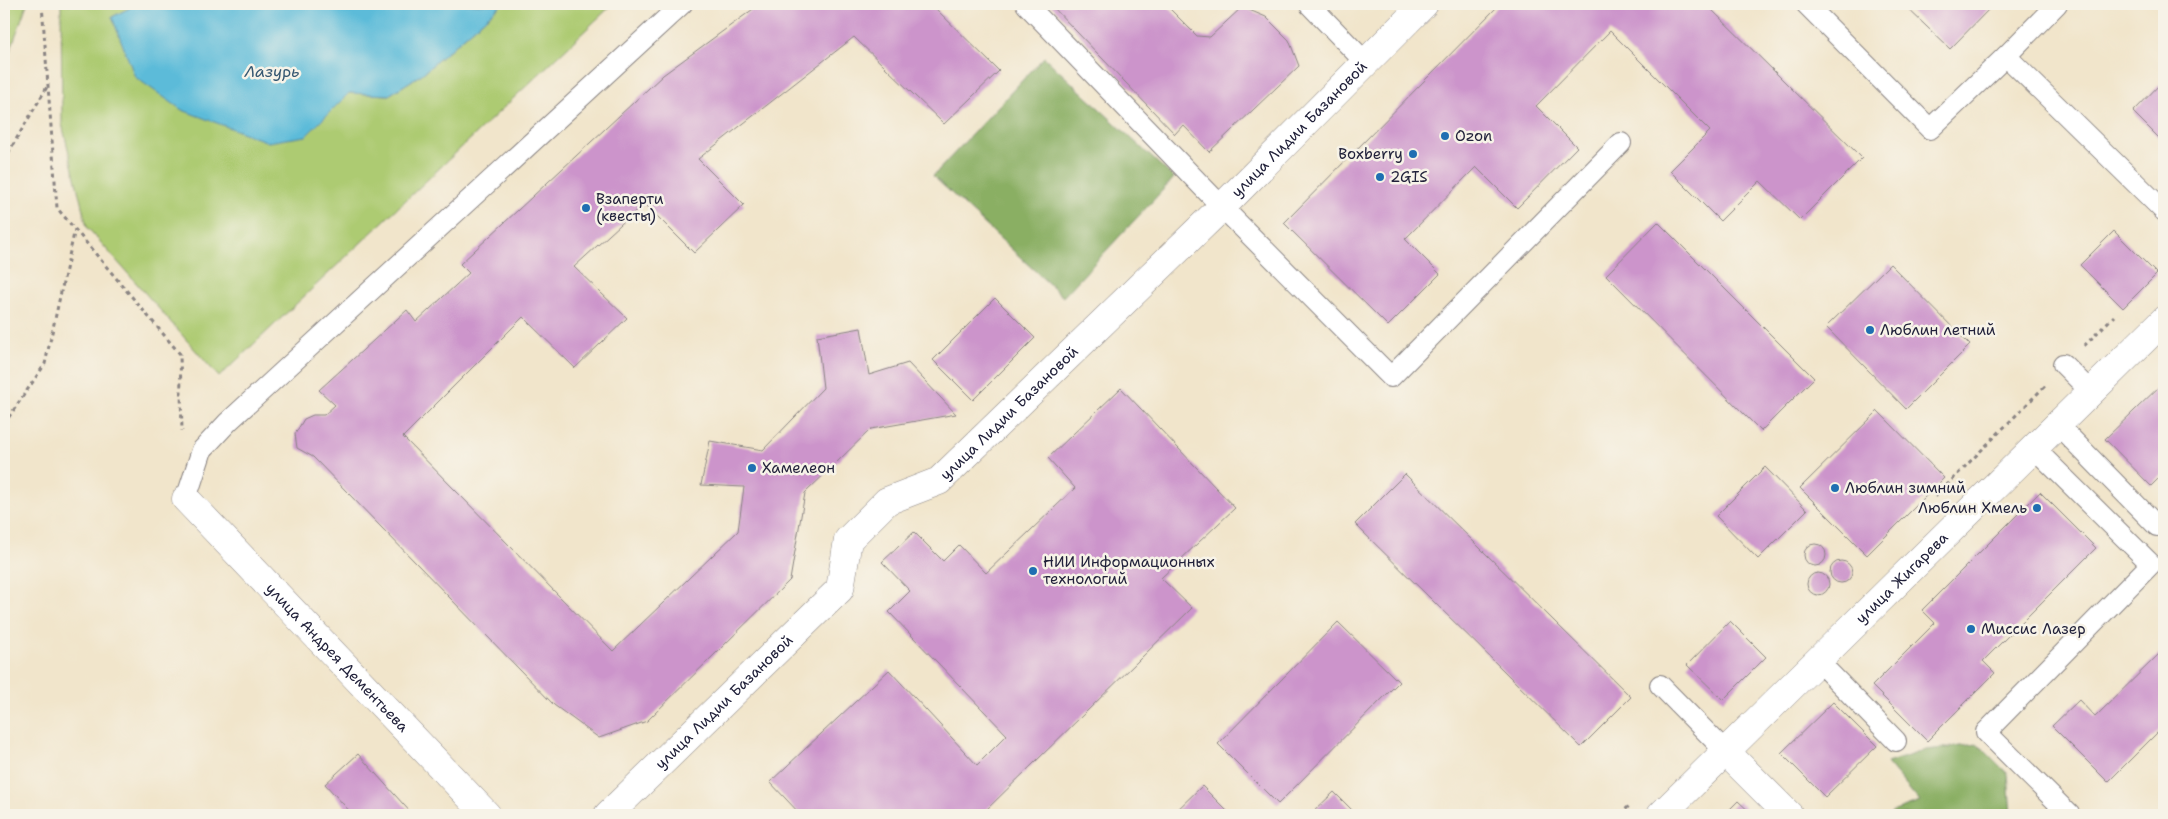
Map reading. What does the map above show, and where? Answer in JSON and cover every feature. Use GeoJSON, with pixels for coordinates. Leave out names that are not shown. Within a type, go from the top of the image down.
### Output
{"type":"FeatureCollection","features":[{"type":"Feature","properties":{"kind":"street","name":"улица Лидии Базановой"},"geometry":{"type":"LineString","coordinates":[[608,815],[840,589],[848,540],[887,501],[939,481],[1222,207],[1424,4]]}},
{"type":"Feature","properties":{"kind":"street","name":"улица Жигарева"},"geometry":{"type":"LineString","coordinates":[[1661,815],[2164,320]]}},
{"type":"Feature","properties":{"kind":"street","name":"улица Андрея Дементьева"},"geometry":{"type":"LineString","coordinates":[[186,499],[487,815]]}},
{"type":"Feature","properties":{"kind":"street"},"geometry":{"type":"LineString","coordinates":[[1726,752],[1789,815]]}},
{"type":"Feature","properties":{"kind":"lane"},"geometry":{"type":"LineString","coordinates":[[186,499],[202,450],[228,422],[682,4]]}},
{"type":"Feature","properties":{"kind":"lane"},"geometry":{"type":"LineString","coordinates":[[1026,4],[1222,207],[1391,377],[1620,143]]}},
{"type":"Feature","properties":{"kind":"lane"},"geometry":{"type":"LineString","coordinates":[[1309,4],[1366,63]]}},
{"type":"Feature","properties":{"kind":"lane"},"geometry":{"type":"LineString","coordinates":[[1806,4],[1930,129],[2057,4]]}},
{"type":"Feature","properties":{"kind":"lane"},"geometry":{"type":"LineString","coordinates":[[2006,56],[2164,211]]}},
{"type":"Feature","properties":{"kind":"lane"},"geometry":{"type":"LineString","coordinates":[[2063,364],[2091,392]]}},
{"type":"Feature","properties":{"kind":"lane"},"geometry":{"type":"LineString","coordinates":[[2058,425],[2157,526],[2164,519]]}},
{"type":"Feature","properties":{"kind":"lane"},"geometry":{"type":"LineString","coordinates":[[2034,448],[2151,564],[1986,732],[2070,815]]}},
{"type":"Feature","properties":{"kind":"lane"},"geometry":{"type":"LineString","coordinates":[[1818,661],[1896,741]]}},
{"type":"Feature","properties":{"kind":"lane"},"geometry":{"type":"LineString","coordinates":[[1660,685],[1726,752]]}},
{"type":"Feature","properties":{"kind":"path"},"geometry":{"type":"LineString","coordinates":[[42,4],[57,208],[180,354],[182,436]]}},
{"type":"Feature","properties":{"kind":"path"},"geometry":{"type":"LineString","coordinates":[[4,160],[47,86]]}},
{"type":"Feature","properties":{"kind":"path"},"geometry":{"type":"LineString","coordinates":[[4,424],[45,364],[75,229]]}},
{"type":"Feature","properties":{"kind":"green space"},"geometry":{"type":"Polygon","coordinates":[[[4,4],[27,4],[4,68],[4,4]]]}},
{"type":"Feature","properties":{"kind":"green space"},"geometry":{"type":"Polygon","coordinates":[[[61,4],[137,4],[112,17],[306,136],[349,93],[389,95],[422,74],[502,4],[613,4],[219,377],[87,227],[62,124],[61,4]]]}},
{"type":"Feature","properties":{"kind":"green space"},"geometry":{"type":"Polygon","coordinates":[[[1044,57],[1174,178],[1063,297],[933,176],[1044,57]]]}},
{"type":"Feature","properties":{"kind":"green space"},"geometry":{"type":"Polygon","coordinates":[[[1978,744],[2008,774],[2011,815],[1889,815],[1892,812],[1920,802],[1887,763],[1926,750],[1978,744]]]}},
{"type":"Feature","properties":{"kind":"water","name":"Лазурь"},"geometry":{"type":"Polygon","coordinates":[[[137,4],[502,4],[422,74],[389,95],[349,93],[306,136],[268,142],[182,110],[135,77],[112,17],[137,4]]]}},
{"type":"Feature","properties":{"kind":"building"},"geometry":{"type":"Polygon","coordinates":[[[760,4],[931,4],[999,71],[944,124],[854,37],[698,159],[744,205],[694,253],[644,203],[574,267],[627,318],[575,368],[523,317],[403,437],[613,651],[738,531],[744,487],[701,485],[710,441],[763,450],[823,388],[817,336],[861,328],[869,375],[908,363],[956,414],[871,429],[805,493],[790,580],[647,721],[599,738],[554,705],[313,457],[297,448],[295,434],[304,419],[313,415],[324,415],[335,405],[319,390],[407,310],[416,322],[469,273],[460,264],[663,75],[760,4]]]}},
{"type":"Feature","properties":{"kind":"building"},"geometry":{"type":"Polygon","coordinates":[[[1050,4],[1165,4],[1197,36],[1210,37],[1242,7],[1266,17],[1289,40],[1299,66],[1209,152],[1183,125],[1175,134],[1050,4]]]}},
{"type":"Feature","properties":{"kind":"building"},"geometry":{"type":"Polygon","coordinates":[[[1500,4],[1706,4],[1862,158],[1800,220],[1760,181],[1720,221],[1670,171],[1710,131],[1610,31],[1536,106],[1577,147],[1517,208],[1476,167],[1405,239],[1440,274],[1388,326],[1284,223],[1500,4]]]}},
{"type":"Feature","properties":{"kind":"building"},"geometry":{"type":"Polygon","coordinates":[[[1903,4],[1994,4],[1950,49],[1903,4]]]}},
{"type":"Feature","properties":{"kind":"building"},"geometry":{"type":"Polygon","coordinates":[[[2164,80],[2164,143],[2133,112],[2164,80]]]}},
{"type":"Feature","properties":{"kind":"building"},"geometry":{"type":"Polygon","coordinates":[[[1658,222],[1814,378],[1761,431],[1606,275],[1658,222]]]}},
{"type":"Feature","properties":{"kind":"building"},"geometry":{"type":"Polygon","coordinates":[[[2114,231],[2157,274],[2123,308],[2080,265],[2114,231]]]}},
{"type":"Feature","properties":{"kind":"building"},"geometry":{"type":"Polygon","coordinates":[[[1890,264],[1970,345],[1906,409],[1826,327],[1890,264]]]}},
{"type":"Feature","properties":{"kind":"building"},"geometry":{"type":"Polygon","coordinates":[[[995,298],[1035,338],[973,400],[933,360],[995,298]]]}},
{"type":"Feature","properties":{"kind":"building"},"geometry":{"type":"Polygon","coordinates":[[[2164,382],[2164,473],[2151,486],[2105,439],[2164,382]]]}},
{"type":"Feature","properties":{"kind":"building"},"geometry":{"type":"Polygon","coordinates":[[[1121,388],[1235,508],[1161,578],[1192,608],[981,815],[801,815],[770,782],[889,670],[977,765],[1007,735],[889,612],[910,591],[882,562],[914,532],[943,561],[959,545],[986,573],[1075,488],[1048,458],[1121,388]]]}},
{"type":"Feature","properties":{"kind":"building"},"geometry":{"type":"Polygon","coordinates":[[[1878,411],[1944,478],[1867,555],[1800,488],[1878,411]]]}},
{"type":"Feature","properties":{"kind":"building"},"geometry":{"type":"Polygon","coordinates":[[[1765,467],[1807,510],[1758,559],[1716,516],[1765,467]]]}},
{"type":"Feature","properties":{"kind":"building"},"geometry":{"type":"Polygon","coordinates":[[[1405,474],[1631,697],[1581,747],[1355,524],[1405,474]]]}},
{"type":"Feature","properties":{"kind":"building"},"geometry":{"type":"Polygon","coordinates":[[[2040,492],[2096,548],[1983,661],[1995,673],[1927,741],[1872,686],[1935,623],[1922,610],[2040,492]]]}},
{"type":"Feature","properties":{"kind":"building"},"geometry":{"type":"Polygon","coordinates":[[[1815,544],[1823,547],[1826,555],[1823,563],[1815,566],[1807,563],[1804,555],[1807,547],[1815,544]]]}},
{"type":"Feature","properties":{"kind":"building"},"geometry":{"type":"Polygon","coordinates":[[[1841,561],[1849,564],[1852,572],[1849,580],[1841,583],[1833,580],[1830,572],[1833,564],[1841,561]]]}},
{"type":"Feature","properties":{"kind":"building"},"geometry":{"type":"Polygon","coordinates":[[[1818,573],[1826,576],[1829,584],[1826,592],[1818,595],[1810,592],[1807,584],[1810,576],[1818,573]]]}},
{"type":"Feature","properties":{"kind":"building"},"geometry":{"type":"Polygon","coordinates":[[[1730,621],[1766,657],[1723,700],[1687,665],[1730,621]]]}},
{"type":"Feature","properties":{"kind":"building"},"geometry":{"type":"Polygon","coordinates":[[[1338,622],[1399,682],[1278,804],[1218,744],[1338,622]]]}},
{"type":"Feature","properties":{"kind":"building"},"geometry":{"type":"Polygon","coordinates":[[[2164,649],[2164,726],[2108,782],[2052,726],[2079,700],[2095,717],[2164,649]]]}},
{"type":"Feature","properties":{"kind":"building"},"geometry":{"type":"Polygon","coordinates":[[[1833,702],[1877,746],[1825,797],[1781,753],[1833,702]]]}},
{"type":"Feature","properties":{"kind":"building"},"geometry":{"type":"Polygon","coordinates":[[[358,754],[413,815],[353,815],[325,784],[358,754]]]}},
{"type":"Feature","properties":{"kind":"building"},"geometry":{"type":"Polygon","coordinates":[[[1202,786],[1231,815],[1172,815],[1202,786]]]}},
{"type":"Feature","properties":{"kind":"building"},"geometry":{"type":"Polygon","coordinates":[[[1334,792],[1357,815],[1310,815],[1334,792]]]}},
{"type":"Feature","properties":{"kind":"building"},"geometry":{"type":"Polygon","coordinates":[[[1738,801],[1753,815],[1724,815],[1738,801]]]}},
{"type":"Feature","properties":{"kind":"place","name":"Ozon"},"geometry":{"type":"Point","coordinates":[1445,136]}},
{"type":"Feature","properties":{"kind":"place","name":"Boxberry"},"geometry":{"type":"Point","coordinates":[1413,154]}},
{"type":"Feature","properties":{"kind":"place","name":"2GIS"},"geometry":{"type":"Point","coordinates":[1380,177]}},
{"type":"Feature","properties":{"kind":"place","name":"Взаперти (квесты)"},"geometry":{"type":"Point","coordinates":[586,208]}},
{"type":"Feature","properties":{"kind":"place","name":"Люблин летний"},"geometry":{"type":"Point","coordinates":[1870,330]}},
{"type":"Feature","properties":{"kind":"place","name":"Хамелеон"},"geometry":{"type":"Point","coordinates":[752,468]}},
{"type":"Feature","properties":{"kind":"place","name":"Люблин зимний"},"geometry":{"type":"Point","coordinates":[1835,488]}},
{"type":"Feature","properties":{"kind":"place","name":"Люблин Хмель"},"geometry":{"type":"Point","coordinates":[2037,508]}},
{"type":"Feature","properties":{"kind":"place","name":"НИИ Информационных технологий"},"geometry":{"type":"Point","coordinates":[1033,571]}},
{"type":"Feature","properties":{"kind":"place","name":"Миссис Лазер"},"geometry":{"type":"Point","coordinates":[1971,629]}}]}
